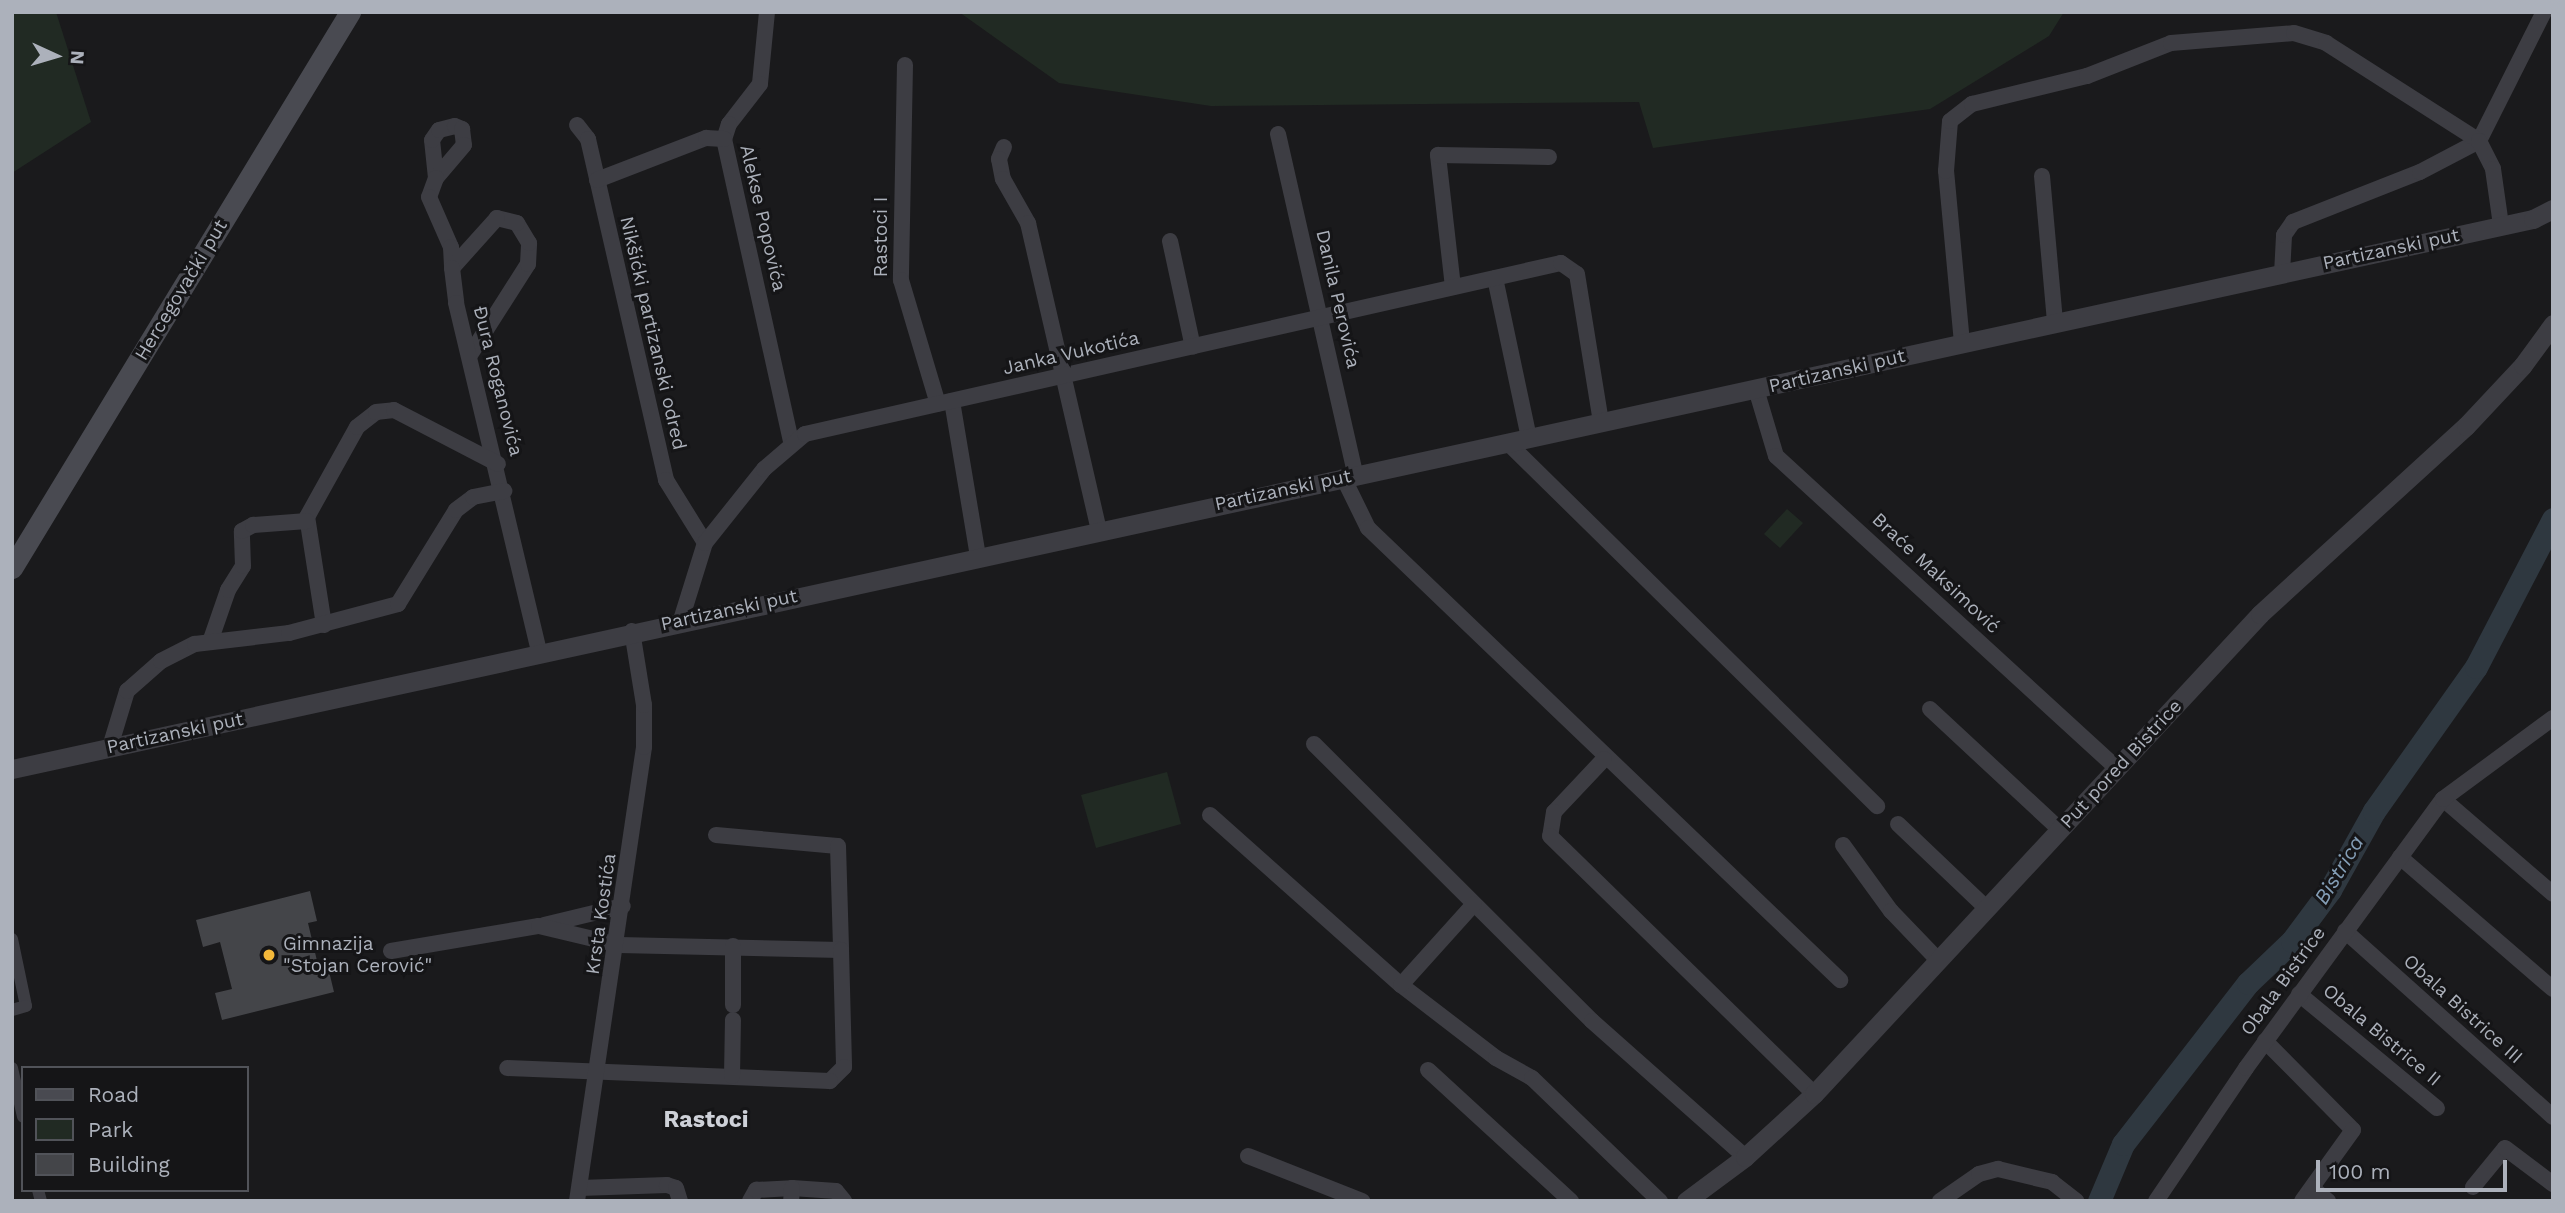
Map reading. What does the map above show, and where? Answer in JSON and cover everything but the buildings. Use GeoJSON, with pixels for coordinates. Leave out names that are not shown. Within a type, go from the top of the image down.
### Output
{"type":"FeatureCollection","features":[{"type":"Feature","properties":{"kind":"main road","name":"Hercegovački put"},"geometry":{"type":"LineString","coordinates":[[12,568],[350,12]]}},
{"type":"Feature","properties":{"kind":"street","name":"Alekse Popovića"},"geometry":{"type":"LineString","coordinates":[[767,12],[761,84],[729,124],[724,139],[791,441]]}},
{"type":"Feature","properties":{"kind":"street"},"geometry":{"type":"LineString","coordinates":[[2282,274],[2281,249],[2293,222],[2420,172],[2479,141],[2544,12]]}},
{"type":"Feature","properties":{"kind":"street"},"geometry":{"type":"LineString","coordinates":[[1962,343],[1947,144],[1950,121],[1972,104],[2087,76],[2171,43],[2294,33],[2326,43],[2479,141],[2493,169],[2501,225]]}},
{"type":"Feature","properties":{"kind":"street","name":"Rastoci I"},"geometry":{"type":"LineString","coordinates":[[905,65],[901,280],[945,402],[978,556]]}},
{"type":"Feature","properties":{"kind":"street","name":"Nikšićki partizanski odred"},"geometry":{"type":"LineString","coordinates":[[578,125],[588,139],[666,480],[705,543]]}},
{"type":"Feature","properties":{"kind":"street","name":"Danila Perovića"},"geometry":{"type":"LineString","coordinates":[[1278,134],[1322,317],[1349,476],[1368,528],[1604,759],[1840,980]]}},
{"type":"Feature","properties":{"kind":"street"},"geometry":{"type":"LineString","coordinates":[[597,180],[706,138],[724,139]]}},
{"type":"Feature","properties":{"kind":"street"},"geometry":{"type":"LineString","coordinates":[[1004,147],[999,159],[1003,179],[1028,223],[1100,530]]}},
{"type":"Feature","properties":{"kind":"street"},"geometry":{"type":"LineString","coordinates":[[1453,287],[1438,155],[1549,157]]}},
{"type":"Feature","properties":{"kind":"street"},"geometry":{"type":"LineString","coordinates":[[2042,176],[2055,323]]}},
{"type":"Feature","properties":{"kind":"street","name":"Đura Roganovića"},"geometry":{"type":"LineString","coordinates":[[436,178],[430,206],[451,247],[452,268],[470,355],[498,464],[539,652]]}},
{"type":"Feature","properties":{"kind":"street","name":"Partizanski put"},"geometry":{"type":"LineString","coordinates":[[12,769],[681,620],[2282,274],[2501,225],[2553,209]]}},
{"type":"Feature","properties":{"kind":"street"},"geometry":{"type":"LineString","coordinates":[[452,268],[497,219],[517,223],[529,243],[528,264],[519,282],[470,355]]}},
{"type":"Feature","properties":{"kind":"street"},"geometry":{"type":"LineString","coordinates":[[1170,241],[1193,346]]}},
{"type":"Feature","properties":{"kind":"street","name":"Janka Vukotića"},"geometry":{"type":"LineString","coordinates":[[681,620],[705,543],[791,441],[819,430],[1561,263],[1570,265],[1581,290],[1601,422]]}},
{"type":"Feature","properties":{"kind":"street"},"geometry":{"type":"LineString","coordinates":[[1495,278],[1529,438]]}},
{"type":"Feature","properties":{"kind":"street","name":"Put pored Bistrice"},"geometry":{"type":"LineString","coordinates":[[1686,1201],[1745,1157],[1814,1094],[1984,906],[2118,769],[2290,584],[2466,425],[2524,365],[2553,324]]}},
{"type":"Feature","properties":{"kind":"street","name":"Braće Maksimović"},"geometry":{"type":"LineString","coordinates":[[1756,389],[1776,456],[2118,769]]}},
{"type":"Feature","properties":{"kind":"street"},"geometry":{"type":"LineString","coordinates":[[324,625],[307,521],[357,427],[385,409],[498,464]]}},
{"type":"Feature","properties":{"kind":"street"},"geometry":{"type":"LineString","coordinates":[[1508,443],[1877,806]]}},
{"type":"Feature","properties":{"kind":"street"},"geometry":{"type":"LineString","coordinates":[[110,747],[118,707],[139,677],[161,661],[210,642],[324,625],[398,604],[456,510],[473,497],[504,491]]}},
{"type":"Feature","properties":{"kind":"street"},"geometry":{"type":"LineString","coordinates":[[210,642],[228,590],[243,566],[242,531],[253,525],[307,521]]}},
{"type":"Feature","properties":{"kind":"street","name":"Krsta Kostića"},"geometry":{"type":"LineString","coordinates":[[579,1194],[618,945],[644,747],[644,705],[632,631]]}},
{"type":"Feature","properties":{"kind":"street"},"geometry":{"type":"LineString","coordinates":[[1930,709],[2060,830]]}},
{"type":"Feature","properties":{"kind":"street","name":"Obala Bistrice"},"geometry":{"type":"LineString","coordinates":[[2157,1201],[2265,1041],[2443,799],[2553,718]]}},
{"type":"Feature","properties":{"kind":"street"},"geometry":{"type":"LineString","coordinates":[[1314,744],[1592,1021],[1745,1157]]}},
{"type":"Feature","properties":{"kind":"street"},"geometry":{"type":"LineString","coordinates":[[1604,759],[1554,812],[1550,836],[1814,1094]]}},
{"type":"Feature","properties":{"kind":"street"},"geometry":{"type":"LineString","coordinates":[[2443,799],[2553,894]]}},
{"type":"Feature","properties":{"kind":"street"},"geometry":{"type":"LineString","coordinates":[[1210,815],[1401,985],[1496,1058],[1532,1078],[1660,1201]]}},
{"type":"Feature","properties":{"kind":"street"},"geometry":{"type":"LineString","coordinates":[[1898,824],[1984,906]]}},
{"type":"Feature","properties":{"kind":"street"},"geometry":{"type":"LineString","coordinates":[[508,1068],[599,1069],[831,1081],[839,1077],[841,950],[838,846],[716,835]]}},
{"type":"Feature","properties":{"kind":"street"},"geometry":{"type":"LineString","coordinates":[[1843,845],[1891,911],[1937,958]]}},
{"type":"Feature","properties":{"kind":"street"},"geometry":{"type":"LineString","coordinates":[[2400,857],[2553,989]]}},
{"type":"Feature","properties":{"kind":"street"},"geometry":{"type":"LineString","coordinates":[[1401,985],[1474,904]]}},
{"type":"Feature","properties":{"kind":"street"},"geometry":{"type":"LineString","coordinates":[[391,951],[539,926],[623,906]]}},
{"type":"Feature","properties":{"kind":"street"},"geometry":{"type":"LineString","coordinates":[[539,926],[618,945],[841,950]]}},
{"type":"Feature","properties":{"kind":"street","name":"Obala Bistrice III"},"geometry":{"type":"LineString","coordinates":[[2345,931],[2553,1117]]}},
{"type":"Feature","properties":{"kind":"street"},"geometry":{"type":"LineString","coordinates":[[12,939],[26,1006],[12,1010]]}},
{"type":"Feature","properties":{"kind":"street"},"geometry":{"type":"LineString","coordinates":[[732,1076],[733,946]]}},
{"type":"Feature","properties":{"kind":"street","name":"Obala Bistrice II"},"geometry":{"type":"LineString","coordinates":[[2300,994],[2437,1108]]}},
{"type":"Feature","properties":{"kind":"street"},"geometry":{"type":"LineString","coordinates":[[2265,1041],[2351,1125],[2351,1138],[2307,1194],[2328,1201]]}},
{"type":"Feature","properties":{"kind":"street"},"geometry":{"type":"LineString","coordinates":[[12,1068],[21,1108]]}},
{"type":"Feature","properties":{"kind":"street"},"geometry":{"type":"LineString","coordinates":[[1428,1070],[1571,1201]]}},
{"type":"Feature","properties":{"kind":"street"},"geometry":{"type":"LineString","coordinates":[[2473,1186],[2505,1148],[2553,1184]]}},
{"type":"Feature","properties":{"kind":"street"},"geometry":{"type":"LineString","coordinates":[[1248,1156],[1362,1201]]}},
{"type":"Feature","properties":{"kind":"street"},"geometry":{"type":"LineString","coordinates":[[1940,1201],[1979,1174],[1998,1169],[2052,1182],[2076,1201]]}},
{"type":"Feature","properties":{"kind":"street"},"geometry":{"type":"LineString","coordinates":[[579,1194],[602,1194],[667,1185],[676,1188],[680,1201]]}},
{"type":"Feature","properties":{"kind":"street"},"geometry":{"type":"LineString","coordinates":[[750,1201],[756,1190],[792,1194],[836,1191],[844,1201]]}},
{"type":"Feature","properties":{"kind":"green space"},"geometry":{"type":"Polygon","coordinates":[[[12,12],[56,12],[91,122],[12,173],[12,12]]]}},
{"type":"Feature","properties":{"kind":"green space"},"geometry":{"type":"Polygon","coordinates":[[[959,12],[2064,12],[2049,36],[1930,109],[1653,148],[1639,102],[1211,106],[1059,83],[959,12]]]}},
{"type":"Feature","properties":{"kind":"green space"},"geometry":{"type":"Polygon","coordinates":[[[1787,509],[1803,523],[1780,548],[1764,534],[1787,509]]]}},
{"type":"Feature","properties":{"kind":"green space"},"geometry":{"type":"Polygon","coordinates":[[[1167,772],[1181,824],[1096,848],[1081,795],[1167,772]]]}},
{"type":"Feature","properties":{"kind":"waterway","name":"Bistrica"},"geometry":{"type":"LineString","coordinates":[[2099,1201],[2123,1144],[2248,983],[2292,941],[2330,890],[2374,811],[2476,667],[2553,519]]}},
{"type":"Feature","properties":{"kind":"place","name":"Gimnazija \"Stojan Cerović\""},"geometry":{"type":"Point","coordinates":[269,955]}},
{"type":"Feature","properties":{"kind":"district","name":"Rastoci"},"geometry":{"type":"Point","coordinates":[706,1120]}}]}
